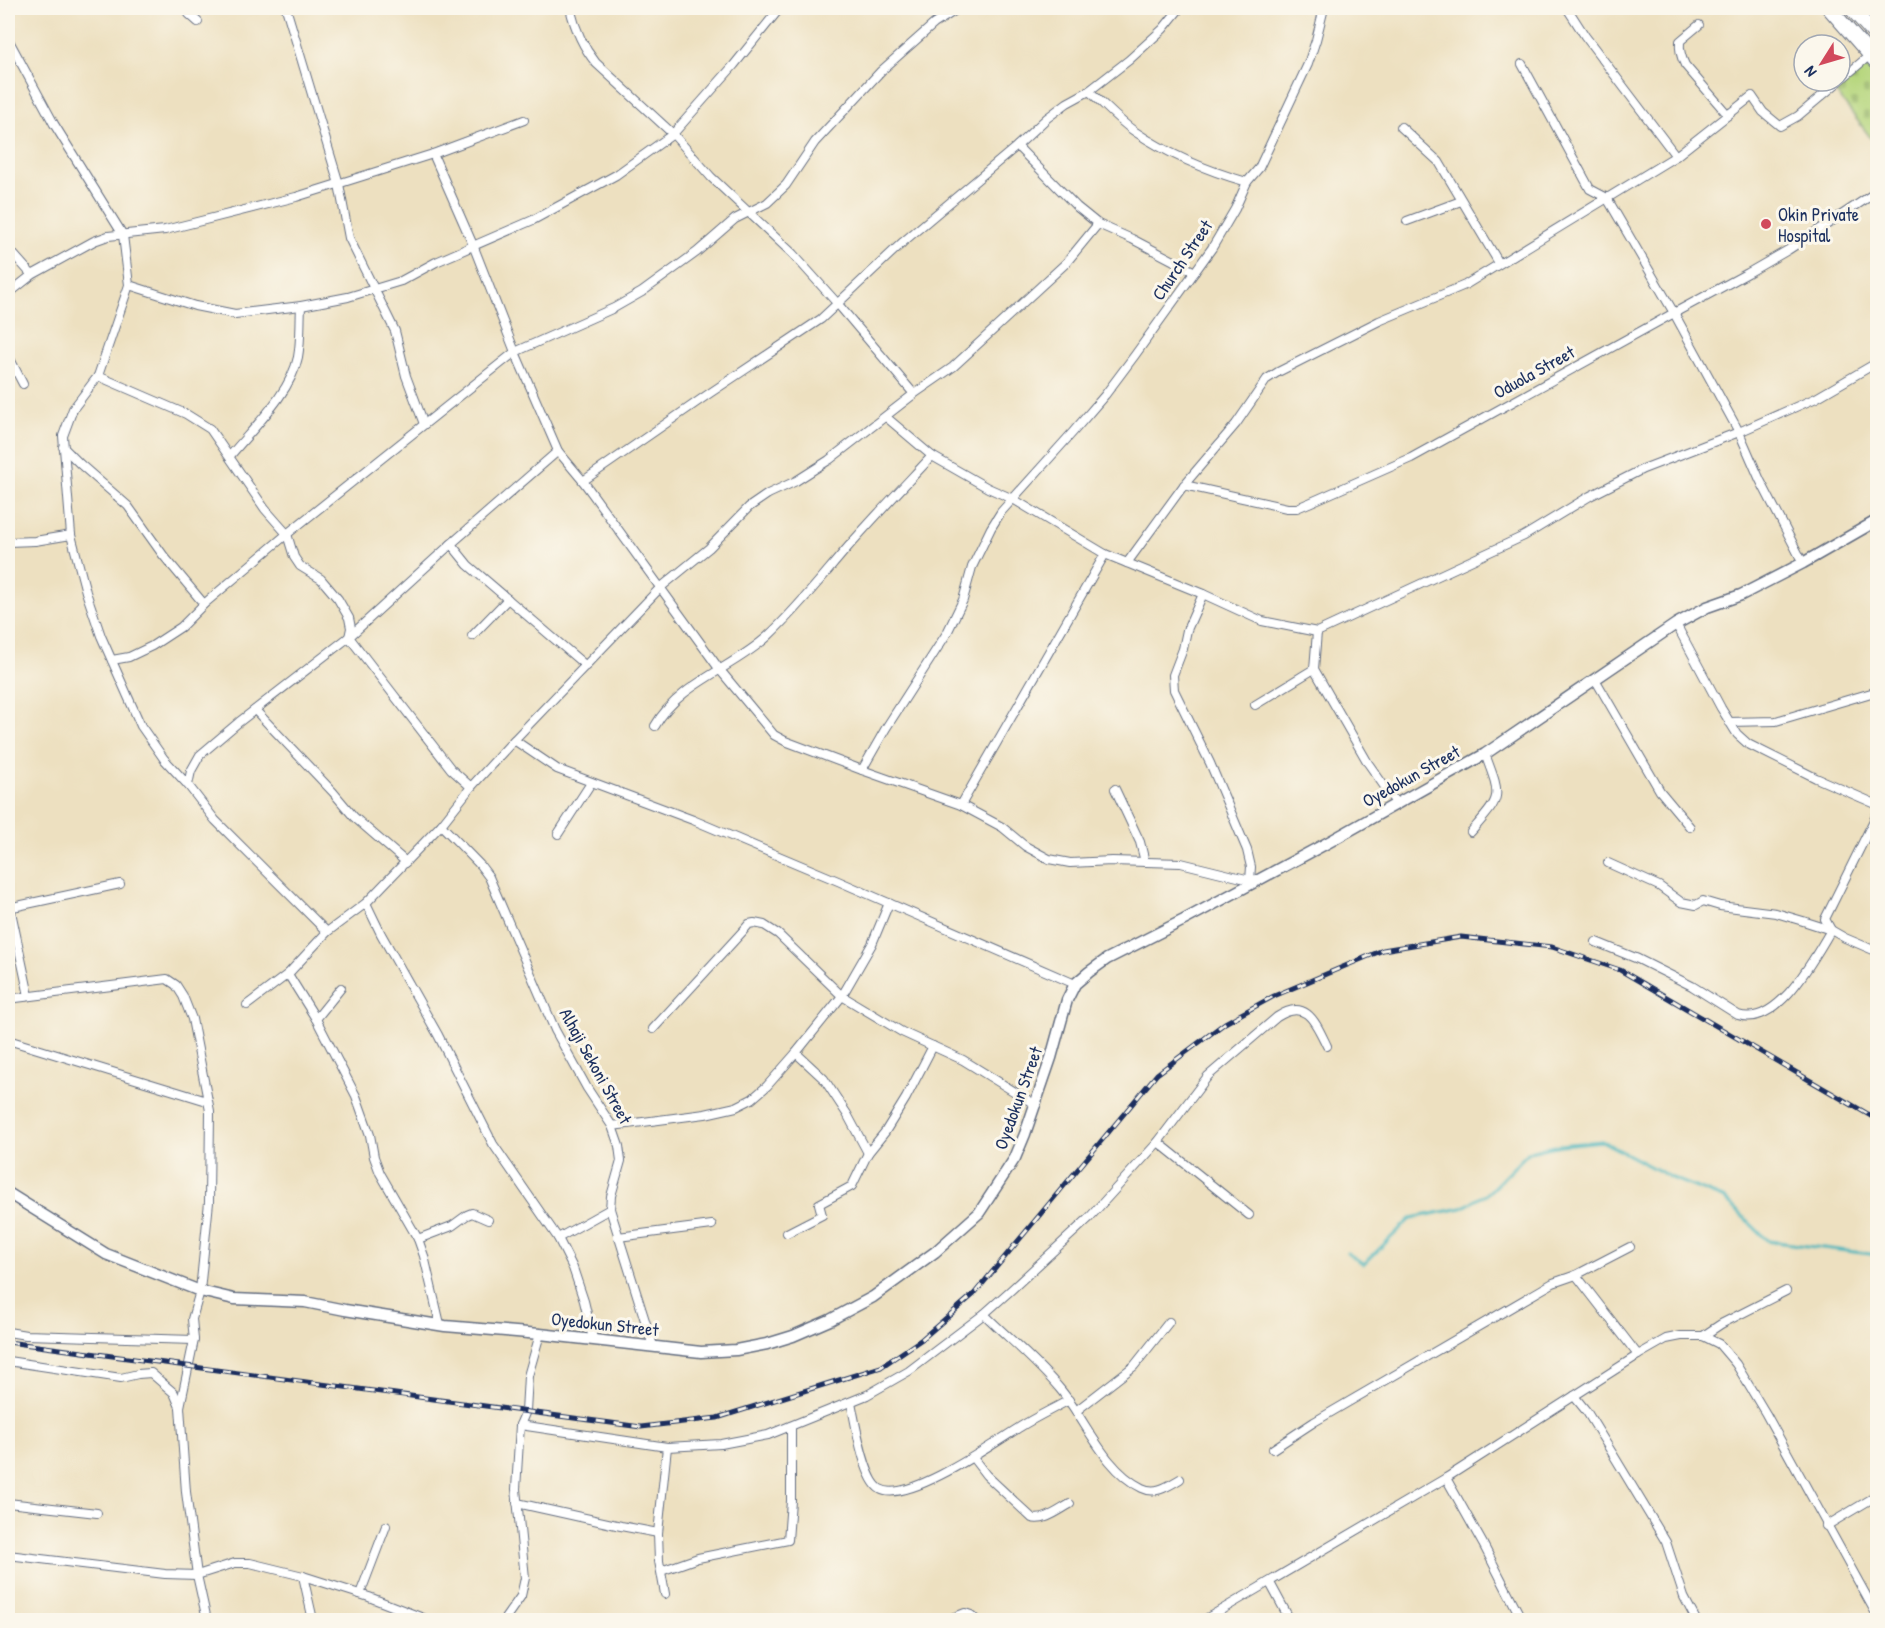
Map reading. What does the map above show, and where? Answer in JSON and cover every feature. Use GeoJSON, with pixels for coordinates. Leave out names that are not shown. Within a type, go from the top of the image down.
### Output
{"type":"FeatureCollection","features":[{"type":"Feature","properties":{"kind":"main road"},"geometry":{"type":"LineString","coordinates":[[1829,8],[1874,60]]}},
{"type":"Feature","properties":{"kind":"main road"},"geometry":{"type":"LineString","coordinates":[[1851,8],[1878,38]]}},
{"type":"Feature","properties":{"kind":"street"},"geometry":{"type":"LineString","coordinates":[[187,8],[189,14],[198,22]]}},
{"type":"Feature","properties":{"kind":"street"},"geometry":{"type":"LineString","coordinates":[[285,8],[339,184],[350,238],[395,331],[406,376],[424,424]]}},
{"type":"Feature","properties":{"kind":"street"},"geometry":{"type":"LineString","coordinates":[[570,8],[579,36],[596,63],[673,134],[711,177],[793,254],[914,394]]}},
{"type":"Feature","properties":{"kind":"street"},"geometry":{"type":"LineString","coordinates":[[129,285],[195,306],[235,314],[301,306],[348,297],[401,281],[436,262],[533,220],[616,175],[673,134],[780,8]]}},
{"type":"Feature","properties":{"kind":"street"},"geometry":{"type":"LineString","coordinates":[[112,660],[129,657],[152,646],[181,627],[204,604],[286,534],[515,352],[614,308],[642,292],[698,252],[735,219],[767,203],[786,185],[815,142],[881,70],[934,24],[959,8]]}},
{"type":"Feature","properties":{"kind":"street"},"geometry":{"type":"LineString","coordinates":[[583,481],[821,319],[903,242],[1047,118],[1067,103],[1089,92],[1129,60],[1163,29],[1180,8]]}},
{"type":"Feature","properties":{"kind":"street","name":"Church Street"},"geometry":{"type":"LineString","coordinates":[[862,770],[947,633],[963,600],[972,567],[1001,512],[1105,395],[1195,272],[1235,209],[1248,182],[1259,168],[1308,64],[1324,8]]}},
{"type":"Feature","properties":{"kind":"street"},"geometry":{"type":"LineString","coordinates":[[1567,8],[1585,36],[1676,156]]}},
{"type":"Feature","properties":{"kind":"street"},"geometry":{"type":"LineString","coordinates":[[1699,25],[1680,41],[1679,51],[1685,65],[1728,115]]}},
{"type":"Feature","properties":{"kind":"street"},"geometry":{"type":"LineString","coordinates":[[8,39],[54,124],[123,235],[129,285],[98,376],[73,409],[63,436],[71,535],[86,592],[101,636],[141,726],[164,759],[215,820],[327,932]]}},
{"type":"Feature","properties":{"kind":"street"},"geometry":{"type":"LineString","coordinates":[[1127,563],[1184,485],[1236,424],[1268,379],[1278,372],[1379,321],[1465,285],[1676,156],[1752,96],[1763,112],[1780,126],[1798,116],[1874,60]]}},
{"type":"Feature","properties":{"kind":"street"},"geometry":{"type":"LineString","coordinates":[[1522,64],[1590,189],[1606,198],[1674,313],[1739,432],[1760,480],[1803,563]]}},
{"type":"Feature","properties":{"kind":"street"},"geometry":{"type":"LineString","coordinates":[[1089,92],[1133,130],[1168,151],[1222,175],[1248,182]]}},
{"type":"Feature","properties":{"kind":"street"},"geometry":{"type":"LineString","coordinates":[[8,294],[32,275],[94,241],[108,236],[165,230],[339,184],[433,154],[524,120]]}},
{"type":"Feature","properties":{"kind":"street"},"geometry":{"type":"LineString","coordinates":[[1401,127],[1439,162],[1499,263]]}},
{"type":"Feature","properties":{"kind":"street"},"geometry":{"type":"LineString","coordinates":[[1017,146],[1077,207],[1098,224],[1195,272]]}},
{"type":"Feature","properties":{"kind":"street"},"geometry":{"type":"LineString","coordinates":[[433,154],[558,451],[583,481],[720,670],[774,735],[862,770],[961,805],[1002,827],[1025,846],[1050,859],[1070,863],[1112,861],[1181,863],[1250,880],[1263,878]]}},
{"type":"Feature","properties":{"kind":"street","name":"Oduola Street"},"geometry":{"type":"LineString","coordinates":[[1184,485],[1287,508],[1303,506],[1411,458],[1748,273],[1788,250],[1878,190]]}},
{"type":"Feature","properties":{"kind":"street"},"geometry":{"type":"LineString","coordinates":[[1407,221],[1461,201]]}},
{"type":"Feature","properties":{"kind":"street"},"geometry":{"type":"LineString","coordinates":[[247,1005],[288,974],[327,932],[366,903],[441,825],[471,787],[514,740],[660,588],[709,548],[749,507],[829,460],[952,367],[1066,263],[1098,224]]}},
{"type":"Feature","properties":{"kind":"street"},"geometry":{"type":"LineString","coordinates":[[8,248],[32,275]]}},
{"type":"Feature","properties":{"kind":"street"},"geometry":{"type":"LineString","coordinates":[[230,456],[281,394],[289,380],[298,357],[301,306]]}},
{"type":"Feature","properties":{"kind":"street"},"geometry":{"type":"LineString","coordinates":[[8,355],[23,384]]}},
{"type":"Feature","properties":{"kind":"street"},"geometry":{"type":"LineString","coordinates":[[886,417],[932,456],[1105,554],[1262,621],[1317,632],[1524,536],[1590,496],[1643,469],[1739,432],[1816,398],[1878,362]]}},
{"type":"Feature","properties":{"kind":"street"},"geometry":{"type":"LineString","coordinates":[[98,376],[199,420],[210,429],[265,509],[286,534],[294,557],[300,566],[321,579],[338,599],[349,618],[351,628],[348,637]]}},
{"type":"Feature","properties":{"kind":"street"},"geometry":{"type":"LineString","coordinates":[[63,447],[80,465],[128,506],[163,555],[204,604]]}},
{"type":"Feature","properties":{"kind":"street"},"geometry":{"type":"LineString","coordinates":[[188,785],[191,771],[200,755],[348,637],[558,451]]}},
{"type":"Feature","properties":{"kind":"street"},"geometry":{"type":"LineString","coordinates":[[655,726],[667,708],[766,638],[799,606],[848,547],[932,456]]}},
{"type":"Feature","properties":{"kind":"street","name":"Oyedokun Street"},"geometry":{"type":"LineString","coordinates":[[8,1194],[106,1254],[200,1291],[234,1299],[305,1302],[445,1326],[701,1352],[736,1350],[794,1336],[873,1298],[935,1252],[979,1213],[1015,1158],[1036,1105],[1067,1000],[1075,984],[1107,958],[1184,920],[1440,781],[1485,754],[1676,624],[1707,607],[1741,595],[1878,520]]}},
{"type":"Feature","properties":{"kind":"street"},"geometry":{"type":"LineString","coordinates":[[8,542],[35,542],[71,535]]}},
{"type":"Feature","properties":{"kind":"street"},"geometry":{"type":"LineString","coordinates":[[451,544],[468,565],[586,666]]}},
{"type":"Feature","properties":{"kind":"street"},"geometry":{"type":"LineString","coordinates":[[961,805],[1105,554]]}},
{"type":"Feature","properties":{"kind":"street"},"geometry":{"type":"LineString","coordinates":[[1203,594],[1187,630],[1183,649],[1173,675],[1174,690],[1210,763],[1247,850],[1251,867],[1250,880]]}},
{"type":"Feature","properties":{"kind":"street"},"geometry":{"type":"LineString","coordinates":[[472,636],[508,599]]}},
{"type":"Feature","properties":{"kind":"street"},"geometry":{"type":"LineString","coordinates":[[1676,624],[1729,722],[1748,744],[1816,778],[1878,805]]}},
{"type":"Feature","properties":{"kind":"street"},"geometry":{"type":"LineString","coordinates":[[1317,632],[1314,669],[1368,764],[1396,803]]}},
{"type":"Feature","properties":{"kind":"street"},"geometry":{"type":"LineString","coordinates":[[348,637],[451,768],[471,787]]}},
{"type":"Feature","properties":{"kind":"street"},"geometry":{"type":"LineString","coordinates":[[1255,705],[1314,669]]}},
{"type":"Feature","properties":{"kind":"street"},"geometry":{"type":"LineString","coordinates":[[1595,679],[1660,791],[1690,827]]}},
{"type":"Feature","properties":{"kind":"street"},"geometry":{"type":"LineString","coordinates":[[1729,722],[1776,721],[1878,692]]}},
{"type":"Feature","properties":{"kind":"street"},"geometry":{"type":"LineString","coordinates":[[255,710],[354,817],[406,862]]}},
{"type":"Feature","properties":{"kind":"street"},"geometry":{"type":"LineString","coordinates":[[514,740],[557,769],[693,820],[1075,984]]}},
{"type":"Feature","properties":{"kind":"street"},"geometry":{"type":"LineString","coordinates":[[1471,832],[1497,800],[1497,792],[1485,754]]}},
{"type":"Feature","properties":{"kind":"street"},"geometry":{"type":"LineString","coordinates":[[558,834],[591,783]]}},
{"type":"Feature","properties":{"kind":"street"},"geometry":{"type":"LineString","coordinates":[[1115,789],[1140,842],[1145,862]]}},
{"type":"Feature","properties":{"kind":"street"},"geometry":{"type":"LineString","coordinates":[[1831,930],[1825,919],[1878,812]]}},
{"type":"Feature","properties":{"kind":"street","name":"Alhaji Sekoni Street"},"geometry":{"type":"LineString","coordinates":[[441,825],[489,877],[555,1030],[587,1088],[612,1126],[620,1146],[621,1161],[611,1196],[610,1209],[653,1346]]}},
{"type":"Feature","properties":{"kind":"street"},"geometry":{"type":"LineString","coordinates":[[1608,863],[1659,886],[1681,902],[1696,905],[1703,901],[1720,906],[1776,914],[1831,930],[1878,952]]}},
{"type":"Feature","properties":{"kind":"street"},"geometry":{"type":"LineString","coordinates":[[29,996],[9,908],[120,884]]}},
{"type":"Feature","properties":{"kind":"street"},"geometry":{"type":"LineString","coordinates":[[366,903],[438,1035],[493,1144],[558,1238],[573,1268],[593,1340]]}},
{"type":"Feature","properties":{"kind":"street"},"geometry":{"type":"LineString","coordinates":[[612,1126],[705,1114],[736,1107],[752,1099],[767,1086],[796,1053],[842,996],[872,944],[889,903]]}},
{"type":"Feature","properties":{"kind":"street"},"geometry":{"type":"LineString","coordinates":[[653,1029],[749,924],[754,922],[778,933],[842,996],[902,1032],[963,1060],[1036,1105]]}},
{"type":"Feature","properties":{"kind":"street"},"geometry":{"type":"LineString","coordinates":[[1596,942],[1638,959],[1692,986],[1738,1016],[1746,1018],[1755,1017],[1778,1003],[1795,987],[1831,930]]}},
{"type":"Feature","properties":{"kind":"street"},"geometry":{"type":"LineString","coordinates":[[288,974],[316,1019],[356,1096],[380,1173],[418,1239],[440,1324]]}},
{"type":"Feature","properties":{"kind":"street"},"geometry":{"type":"LineString","coordinates":[[8,999],[167,979],[183,996],[192,1019],[210,1111],[209,1202],[200,1291],[192,1319],[194,1340],[180,1407],[186,1492],[197,1575],[207,1620]]}},
{"type":"Feature","properties":{"kind":"street"},"geometry":{"type":"LineString","coordinates":[[316,1019],[341,988]]}},
{"type":"Feature","properties":{"kind":"street"},"geometry":{"type":"LineString","coordinates":[[520,1425],[667,1447],[721,1444],[768,1435],[867,1395],[909,1371],[984,1314],[1089,1218],[1158,1142],[1208,1076],[1231,1054],[1285,1011],[1305,1012],[1312,1017],[1327,1046]]}},
{"type":"Feature","properties":{"kind":"street"},"geometry":{"type":"LineString","coordinates":[[8,1040],[207,1101]]}},
{"type":"Feature","properties":{"kind":"street"},"geometry":{"type":"LineString","coordinates":[[787,1233],[822,1215],[819,1204],[852,1186],[868,1153],[885,1132],[906,1098],[933,1046]]}},
{"type":"Feature","properties":{"kind":"street"},"geometry":{"type":"LineString","coordinates":[[796,1053],[824,1079],[847,1114],[868,1153]]}},
{"type":"Feature","properties":{"kind":"street"},"geometry":{"type":"LineString","coordinates":[[1158,1142],[1249,1215]]}},
{"type":"Feature","properties":{"kind":"street"},"geometry":{"type":"LineString","coordinates":[[558,1238],[610,1209]]}},
{"type":"Feature","properties":{"kind":"street"},"geometry":{"type":"LineString","coordinates":[[418,1239],[452,1226],[472,1213],[488,1220]]}},
{"type":"Feature","properties":{"kind":"street"},"geometry":{"type":"LineString","coordinates":[[618,1237],[712,1225]]}},
{"type":"Feature","properties":{"kind":"street"},"geometry":{"type":"LineString","coordinates":[[1273,1449],[1314,1422],[1553,1283],[1576,1275],[1630,1247]]}},
{"type":"Feature","properties":{"kind":"street"},"geometry":{"type":"LineString","coordinates":[[1576,1275],[1638,1355]]}},
{"type":"Feature","properties":{"kind":"street"},"geometry":{"type":"LineString","coordinates":[[1703,1336],[1721,1324],[1786,1291]]}},
{"type":"Feature","properties":{"kind":"street"},"geometry":{"type":"LineString","coordinates":[[984,1314],[1069,1400],[1102,1452],[1126,1478],[1143,1489],[1151,1491],[1164,1489],[1180,1479]]}},
{"type":"Feature","properties":{"kind":"street"},"geometry":{"type":"LineString","coordinates":[[1076,1412],[1134,1366],[1169,1322]]}},
{"type":"Feature","properties":{"kind":"street"},"geometry":{"type":"LineString","coordinates":[[8,1332],[26,1335],[194,1340]]}},
{"type":"Feature","properties":{"kind":"street"},"geometry":{"type":"LineString","coordinates":[[504,1620],[520,1596],[525,1578],[516,1489],[520,1425],[526,1411],[528,1376],[540,1334]]}},
{"type":"Feature","properties":{"kind":"street"},"geometry":{"type":"LineString","coordinates":[[1204,1620],[1446,1478],[1638,1355],[1666,1340],[1681,1336],[1703,1336],[1719,1344],[1736,1364],[1878,1617]]}},
{"type":"Feature","properties":{"kind":"street"},"geometry":{"type":"LineString","coordinates":[[8,1361],[121,1378],[151,1373],[174,1393],[180,1407]]}},
{"type":"Feature","properties":{"kind":"street"},"geometry":{"type":"LineString","coordinates":[[1574,1396],[1587,1412],[1666,1542],[1684,1597],[1696,1620]]}},
{"type":"Feature","properties":{"kind":"street"},"geometry":{"type":"LineString","coordinates":[[851,1402],[866,1466],[873,1483],[887,1491],[900,1490],[929,1480],[973,1458],[1019,1428],[1069,1400]]}},
{"type":"Feature","properties":{"kind":"street"},"geometry":{"type":"LineString","coordinates":[[661,1571],[698,1558],[788,1540],[791,1501],[791,1426]]}},
{"type":"Feature","properties":{"kind":"street"},"geometry":{"type":"LineString","coordinates":[[665,1594],[658,1533],[667,1447]]}},
{"type":"Feature","properties":{"kind":"street"},"geometry":{"type":"LineString","coordinates":[[973,1458],[986,1475],[1032,1518],[1037,1520],[1043,1518],[1070,1504]]}},
{"type":"Feature","properties":{"kind":"street"},"geometry":{"type":"LineString","coordinates":[[1446,1478],[1522,1620]]}},
{"type":"Feature","properties":{"kind":"street"},"geometry":{"type":"LineString","coordinates":[[1826,1526],[1878,1496]]}},
{"type":"Feature","properties":{"kind":"street"},"geometry":{"type":"LineString","coordinates":[[8,1503],[97,1513]]}},
{"type":"Feature","properties":{"kind":"street"},"geometry":{"type":"LineString","coordinates":[[517,1503],[658,1533]]}},
{"type":"Feature","properties":{"kind":"street"},"geometry":{"type":"LineString","coordinates":[[360,1594],[386,1526]]}},
{"type":"Feature","properties":{"kind":"street"},"geometry":{"type":"LineString","coordinates":[[8,1555],[165,1574],[197,1575],[235,1563],[250,1563],[303,1576],[360,1594],[428,1620]]}},
{"type":"Feature","properties":{"kind":"street"},"geometry":{"type":"LineString","coordinates":[[303,1576],[313,1620]]}},
{"type":"Feature","properties":{"kind":"street"},"geometry":{"type":"LineString","coordinates":[[1270,1583],[1290,1620]]}},
{"type":"Feature","properties":{"kind":"street"},"geometry":{"type":"LineString","coordinates":[[947,1620],[965,1613],[976,1620]]}},
{"type":"Feature","properties":{"kind":"green space"},"geometry":{"type":"Polygon","coordinates":[[[1867,66],[1877,79],[1877,146],[1837,93],[1852,93],[1852,78],[1867,66]]]}},
{"type":"Feature","properties":{"kind":"waterway"},"geometry":{"type":"LineString","coordinates":[[1347,1253],[1364,1264],[1411,1218],[1462,1208],[1489,1192],[1529,1152],[1560,1145],[1602,1141],[1672,1178],[1725,1199],[1768,1241],[1878,1255]]}},
{"type":"Feature","properties":{"kind":"railway"},"geometry":{"type":"LineString","coordinates":[[8,1342],[641,1427],[717,1418],[881,1367],[922,1339],[974,1294],[1157,1074],[1225,1023],[1274,996],[1383,950],[1461,937],[1552,947],[1620,970],[1878,1120]]}},
{"type":"Feature","properties":{"kind":"place","name":"Okin Private Hospital"},"geometry":{"type":"Point","coordinates":[1766,224]}}]}
